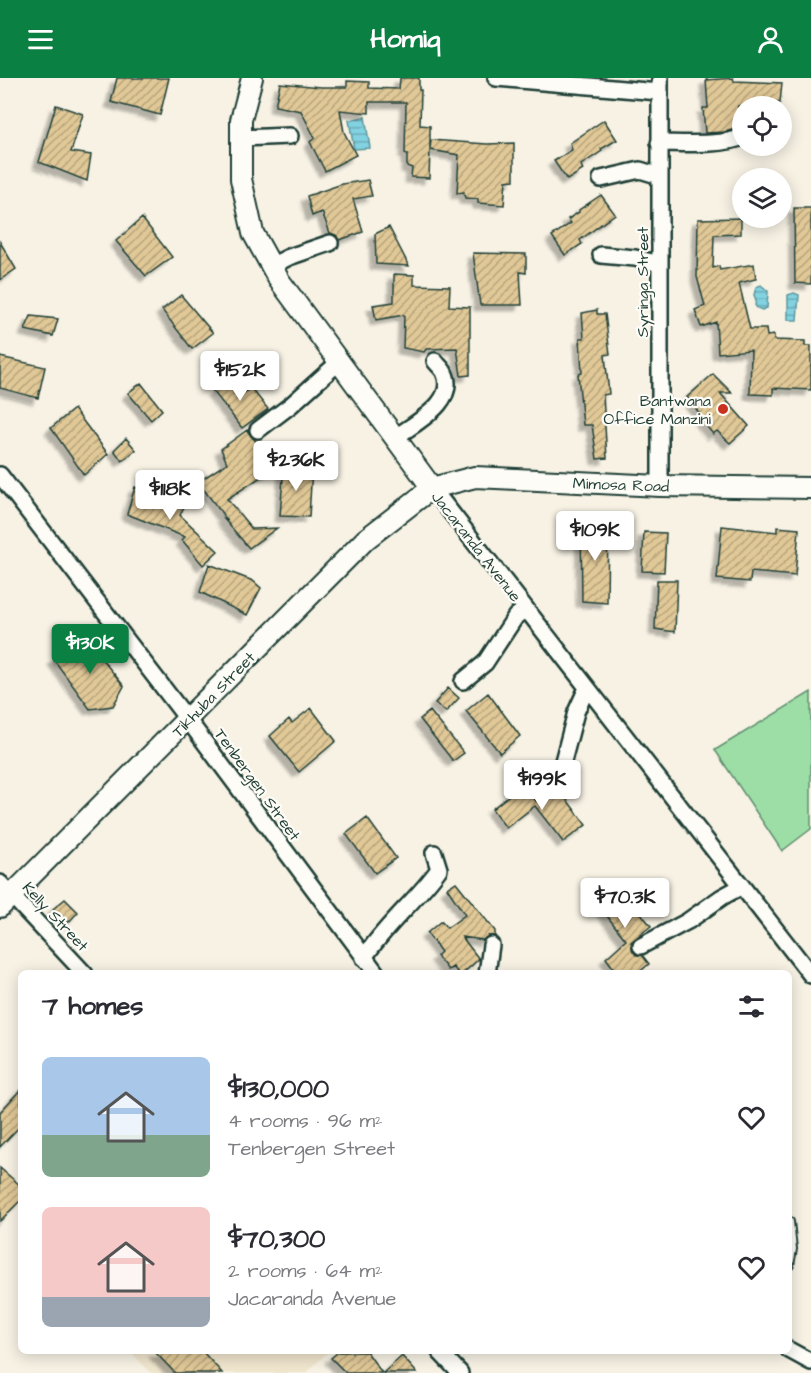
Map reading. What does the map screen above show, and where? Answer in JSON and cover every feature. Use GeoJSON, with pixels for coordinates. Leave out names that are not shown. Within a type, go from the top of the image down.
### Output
{"type":"FeatureCollection","features":[{"type":"Feature","properties":{"kind":"street","name":"Jacaranda Avenue"},"geometry":{"type":"LineString","coordinates":[[252,78],[241,120],[241,178],[253,232],[279,280],[432,488],[811,975]]}},
{"type":"Feature","properties":{"kind":"street"},"geometry":{"type":"LineString","coordinates":[[496,78],[660,85]]}},
{"type":"Feature","properties":{"kind":"street","name":"Syringa Street"},"geometry":{"type":"LineString","coordinates":[[660,85],[660,486]]}},
{"type":"Feature","properties":{"kind":"street"},"geometry":{"type":"LineString","coordinates":[[241,138],[290,135]]}},
{"type":"Feature","properties":{"kind":"street"},"geometry":{"type":"LineString","coordinates":[[659,143],[732,140]]}},
{"type":"Feature","properties":{"kind":"street"},"geometry":{"type":"LineString","coordinates":[[601,179],[640,170],[660,176]]}},
{"type":"Feature","properties":{"kind":"street"},"geometry":{"type":"LineString","coordinates":[[271,266],[289,257],[330,243]]}},
{"type":"Feature","properties":{"kind":"street"},"geometry":{"type":"LineString","coordinates":[[601,255],[635,258],[660,264]]}},
{"type":"Feature","properties":{"kind":"street"},"geometry":{"type":"LineString","coordinates":[[395,438],[440,405],[447,390],[444,372],[435,361]]}},
{"type":"Feature","properties":{"kind":"street"},"geometry":{"type":"LineString","coordinates":[[258,430],[291,405],[339,362]]}},
{"type":"Feature","properties":{"kind":"street","name":"Tenbergen Street"},"geometry":{"type":"LineString","coordinates":[[0,475],[188,720],[374,970]]}},
{"type":"Feature","properties":{"kind":"street","name":"Mimosa Road"},"geometry":{"type":"LineString","coordinates":[[432,488],[475,477],[660,486],[811,488]]}},
{"type":"Feature","properties":{"kind":"street","name":"Tikhuba Street"},"geometry":{"type":"LineString","coordinates":[[4,895],[188,720],[366,538],[432,488]]}},
{"type":"Feature","properties":{"kind":"street"},"geometry":{"type":"LineString","coordinates":[[463,681],[485,663],[516,616],[526,609]]}},
{"type":"Feature","properties":{"kind":"street"},"geometry":{"type":"LineString","coordinates":[[534,780],[562,765],[576,712],[587,687]]}},
{"type":"Feature","properties":{"kind":"street"},"geometry":{"type":"LineString","coordinates":[[364,958],[378,937],[419,896],[439,869],[434,853]]}},
{"type":"Feature","properties":{"kind":"street"},"geometry":{"type":"LineString","coordinates":[[640,946],[688,921],[742,886]]}},
{"type":"Feature","properties":{"kind":"street","name":"Kelly Street"},"geometry":{"type":"LineString","coordinates":[[4,895],[81,970]]}},
{"type":"Feature","properties":{"kind":"street"},"geometry":{"type":"LineString","coordinates":[[487,970],[490,945]]}},
{"type":"Feature","properties":{"kind":"street"},"geometry":{"type":"LineString","coordinates":[[792,1352],[811,1362]]}},
{"type":"Feature","properties":{"kind":"street"},"geometry":{"type":"LineString","coordinates":[[442,1354],[460,1373]]}},
{"type":"Feature","properties":{"kind":"shaded area"},"geometry":{"type":"Polygon","coordinates":[[[133,1354],[326,1354],[306,1373],[151,1373],[133,1354]]]}},
{"type":"Feature","properties":{"kind":"green space"},"geometry":{"type":"Polygon","coordinates":[[[811,692],[811,829],[782,851],[715,750],[811,692]]]}},
{"type":"Feature","properties":{"kind":"water"},"geometry":{"type":"Polygon","coordinates":[[[365,117],[370,148],[354,149],[349,120],[365,117]]]}},
{"type":"Feature","properties":{"kind":"water"},"geometry":{"type":"Polygon","coordinates":[[[761,285],[768,291],[767,308],[762,310],[755,305],[754,295],[756,287],[761,285]]]}},
{"type":"Feature","properties":{"kind":"water"},"geometry":{"type":"Polygon","coordinates":[[[794,293],[799,295],[797,320],[788,320],[788,295],[794,293]]]}},
{"type":"Feature","properties":{"kind":"building"},"geometry":{"type":"Polygon","coordinates":[[[117,78],[169,78],[160,115],[111,102],[117,78]]]}},
{"type":"Feature","properties":{"kind":"building"},"geometry":{"type":"Polygon","coordinates":[[[400,78],[419,78],[420,125],[430,126],[430,149],[431,140],[487,144],[514,143],[514,180],[506,181],[504,205],[478,203],[478,199],[465,198],[464,192],[457,193],[459,155],[430,150],[429,178],[411,177],[412,168],[407,166],[407,154],[405,153],[406,102],[369,102],[369,113],[340,110],[344,132],[356,155],[325,171],[310,142],[315,138],[301,111],[275,106],[280,83],[347,87],[347,81],[369,82],[369,88],[399,89],[400,78]]]}},
{"type":"Feature","properties":{"kind":"building"},"geometry":{"type":"Polygon","coordinates":[[[733,78],[734,81],[782,83],[781,96],[732,96],[732,130],[705,133],[703,108],[708,108],[706,80],[733,78]]]}},
{"type":"Feature","properties":{"kind":"building"},"geometry":{"type":"Polygon","coordinates":[[[56,105],[83,114],[71,152],[91,155],[87,181],[39,162],[56,105]]]}},
{"type":"Feature","properties":{"kind":"building"},"geometry":{"type":"Polygon","coordinates":[[[604,120],[617,140],[581,165],[583,170],[567,180],[554,161],[572,150],[570,143],[604,120]]]}},
{"type":"Feature","properties":{"kind":"building"},"geometry":{"type":"Polygon","coordinates":[[[368,180],[372,196],[353,199],[363,232],[339,240],[336,235],[330,233],[322,212],[312,216],[307,196],[342,184],[368,180]]]}},
{"type":"Feature","properties":{"kind":"building"},"geometry":{"type":"Polygon","coordinates":[[[601,195],[615,214],[580,240],[582,244],[565,255],[552,236],[571,223],[568,219],[601,195]]]}},
{"type":"Feature","properties":{"kind":"building"},"geometry":{"type":"Polygon","coordinates":[[[794,208],[811,208],[811,284],[795,283],[794,208]]]}},
{"type":"Feature","properties":{"kind":"building"},"geometry":{"type":"Polygon","coordinates":[[[142,218],[172,257],[146,276],[116,241],[142,218]]]}},
{"type":"Feature","properties":{"kind":"building"},"geometry":{"type":"Polygon","coordinates":[[[732,218],[732,228],[741,228],[741,234],[714,235],[713,268],[719,266],[720,270],[754,264],[756,279],[739,283],[750,329],[766,329],[767,336],[774,335],[774,340],[805,341],[805,346],[811,346],[811,390],[773,388],[773,395],[750,394],[751,350],[718,353],[716,322],[701,327],[695,310],[705,306],[697,277],[698,219],[732,218]]]}},
{"type":"Feature","properties":{"kind":"building"},"geometry":{"type":"Polygon","coordinates":[[[389,227],[409,266],[376,264],[375,234],[389,227]]]}},
{"type":"Feature","properties":{"kind":"building"},"geometry":{"type":"Polygon","coordinates":[[[0,242],[16,269],[0,280],[0,242]]]}},
{"type":"Feature","properties":{"kind":"building"},"geometry":{"type":"Polygon","coordinates":[[[473,253],[526,254],[526,273],[520,272],[522,305],[480,305],[473,253]]]}},
{"type":"Feature","properties":{"kind":"building"},"geometry":{"type":"Polygon","coordinates":[[[394,274],[414,275],[414,285],[450,286],[449,306],[470,307],[470,375],[461,376],[457,348],[426,349],[424,352],[403,348],[404,315],[376,320],[373,305],[394,302],[394,274]]]}},
{"type":"Feature","properties":{"kind":"building"},"geometry":{"type":"Polygon","coordinates":[[[181,295],[213,333],[192,349],[162,310],[181,295]]]}},
{"type":"Feature","properties":{"kind":"building"},"geometry":{"type":"Polygon","coordinates":[[[597,310],[597,314],[605,314],[610,354],[605,355],[609,394],[603,395],[607,458],[597,459],[592,425],[583,425],[578,374],[582,373],[580,338],[584,338],[582,313],[597,310]]]}},
{"type":"Feature","properties":{"kind":"building"},"geometry":{"type":"Polygon","coordinates":[[[31,316],[58,319],[53,336],[25,330],[31,316]]]}},
{"type":"Feature","properties":{"kind":"building"},"geometry":{"type":"Polygon","coordinates":[[[0,357],[45,367],[38,398],[0,388],[0,357]]]}},
{"type":"Feature","properties":{"kind":"building"},"geometry":{"type":"Polygon","coordinates":[[[713,374],[732,393],[720,393],[749,426],[730,443],[717,431],[713,434],[697,415],[700,414],[687,397],[713,374]]]}},
{"type":"Feature","properties":{"kind":"building"},"geometry":{"type":"Polygon","coordinates":[[[232,376],[245,392],[251,388],[268,409],[242,428],[213,391],[232,376]]]}},
{"type":"Feature","properties":{"kind":"building"},"geometry":{"type":"Polygon","coordinates":[[[141,383],[162,410],[151,420],[128,393],[141,383]]]}},
{"type":"Feature","properties":{"kind":"building"},"geometry":{"type":"Polygon","coordinates":[[[74,409],[108,454],[84,475],[51,428],[74,409]]]}},
{"type":"Feature","properties":{"kind":"building"},"geometry":{"type":"Polygon","coordinates":[[[247,430],[268,454],[277,448],[284,462],[227,499],[252,529],[277,528],[249,548],[224,519],[227,520],[198,482],[227,463],[221,449],[247,430]]]}},
{"type":"Feature","properties":{"kind":"building"},"geometry":{"type":"Polygon","coordinates":[[[126,438],[136,450],[122,461],[114,450],[126,438]]]}},
{"type":"Feature","properties":{"kind":"building"},"geometry":{"type":"Polygon","coordinates":[[[284,465],[312,468],[309,517],[280,516],[284,465]]]}},
{"type":"Feature","properties":{"kind":"building"},"geometry":{"type":"Polygon","coordinates":[[[135,487],[185,505],[180,515],[218,551],[203,565],[182,540],[185,537],[127,514],[135,487]]]}},
{"type":"Feature","properties":{"kind":"building"},"geometry":{"type":"Polygon","coordinates":[[[581,523],[608,523],[607,603],[582,601],[581,523]]]}},
{"type":"Feature","properties":{"kind":"building"},"geometry":{"type":"Polygon","coordinates":[[[722,526],[777,532],[777,527],[799,529],[795,576],[751,572],[750,582],[717,579],[722,526]]]}},
{"type":"Feature","properties":{"kind":"building"},"geometry":{"type":"Polygon","coordinates":[[[644,532],[666,533],[664,572],[642,571],[644,532]]]}},
{"type":"Feature","properties":{"kind":"building"},"geometry":{"type":"Polygon","coordinates":[[[209,564],[253,581],[261,588],[247,615],[200,592],[209,564]]]}},
{"type":"Feature","properties":{"kind":"building"},"geometry":{"type":"Polygon","coordinates":[[[657,580],[677,580],[675,632],[655,629],[657,580]]]}},
{"type":"Feature","properties":{"kind":"building"},"geometry":{"type":"Polygon","coordinates":[[[83,636],[124,686],[113,706],[90,709],[54,660],[83,636]]]}},
{"type":"Feature","properties":{"kind":"building"},"geometry":{"type":"Polygon","coordinates":[[[448,688],[459,698],[446,712],[435,703],[448,688]]]}},
{"type":"Feature","properties":{"kind":"building"},"geometry":{"type":"Polygon","coordinates":[[[488,693],[520,736],[500,753],[466,711],[488,693]]]}},
{"type":"Feature","properties":{"kind":"building"},"geometry":{"type":"Polygon","coordinates":[[[311,708],[336,741],[299,772],[270,736],[289,719],[292,723],[311,708]]]}},
{"type":"Feature","properties":{"kind":"building"},"geometry":{"type":"Polygon","coordinates":[[[430,711],[464,753],[453,761],[420,719],[430,711]]]}},
{"type":"Feature","properties":{"kind":"building"},"geometry":{"type":"Polygon","coordinates":[[[523,784],[536,801],[556,785],[586,825],[563,842],[535,806],[506,828],[492,809],[523,784]]]}},
{"type":"Feature","properties":{"kind":"building"},"geometry":{"type":"Polygon","coordinates":[[[367,818],[396,858],[375,873],[346,834],[367,818]]]}},
{"type":"Feature","properties":{"kind":"building"},"geometry":{"type":"Polygon","coordinates":[[[456,882],[495,931],[495,936],[488,936],[483,940],[462,937],[479,959],[467,970],[456,970],[453,967],[448,970],[437,956],[441,952],[427,933],[441,921],[447,928],[465,915],[447,888],[456,882]]]}},
{"type":"Feature","properties":{"kind":"building"},"geometry":{"type":"Polygon","coordinates":[[[618,884],[624,886],[638,905],[636,907],[651,926],[631,942],[636,955],[642,955],[649,964],[642,970],[615,970],[606,958],[626,940],[596,902],[618,884]]]}},
{"type":"Feature","properties":{"kind":"building"},"geometry":{"type":"Polygon","coordinates":[[[65,899],[78,912],[68,923],[53,909],[65,899]]]}},
{"type":"Feature","properties":{"kind":"building"},"geometry":{"type":"Polygon","coordinates":[[[18,1092],[18,1128],[0,1147],[0,1112],[18,1092]]]}},
{"type":"Feature","properties":{"kind":"building"},"geometry":{"type":"Polygon","coordinates":[[[0,1168],[18,1183],[18,1203],[0,1221],[0,1168]]]}},
{"type":"Feature","properties":{"kind":"building"},"geometry":{"type":"Polygon","coordinates":[[[157,1354],[205,1354],[222,1373],[175,1373],[157,1354]]]}},
{"type":"Feature","properties":{"kind":"building"},"geometry":{"type":"Polygon","coordinates":[[[336,1354],[368,1354],[382,1373],[346,1373],[331,1358],[336,1354]]]}},
{"type":"Feature","properties":{"kind":"building"},"geometry":{"type":"Polygon","coordinates":[[[402,1356],[417,1373],[383,1373],[402,1356]]]}},
{"type":"Feature","properties":{"kind":"place","name":"Bantwana Office Manzini"},"geometry":{"type":"Point","coordinates":[723,409]}}]}
